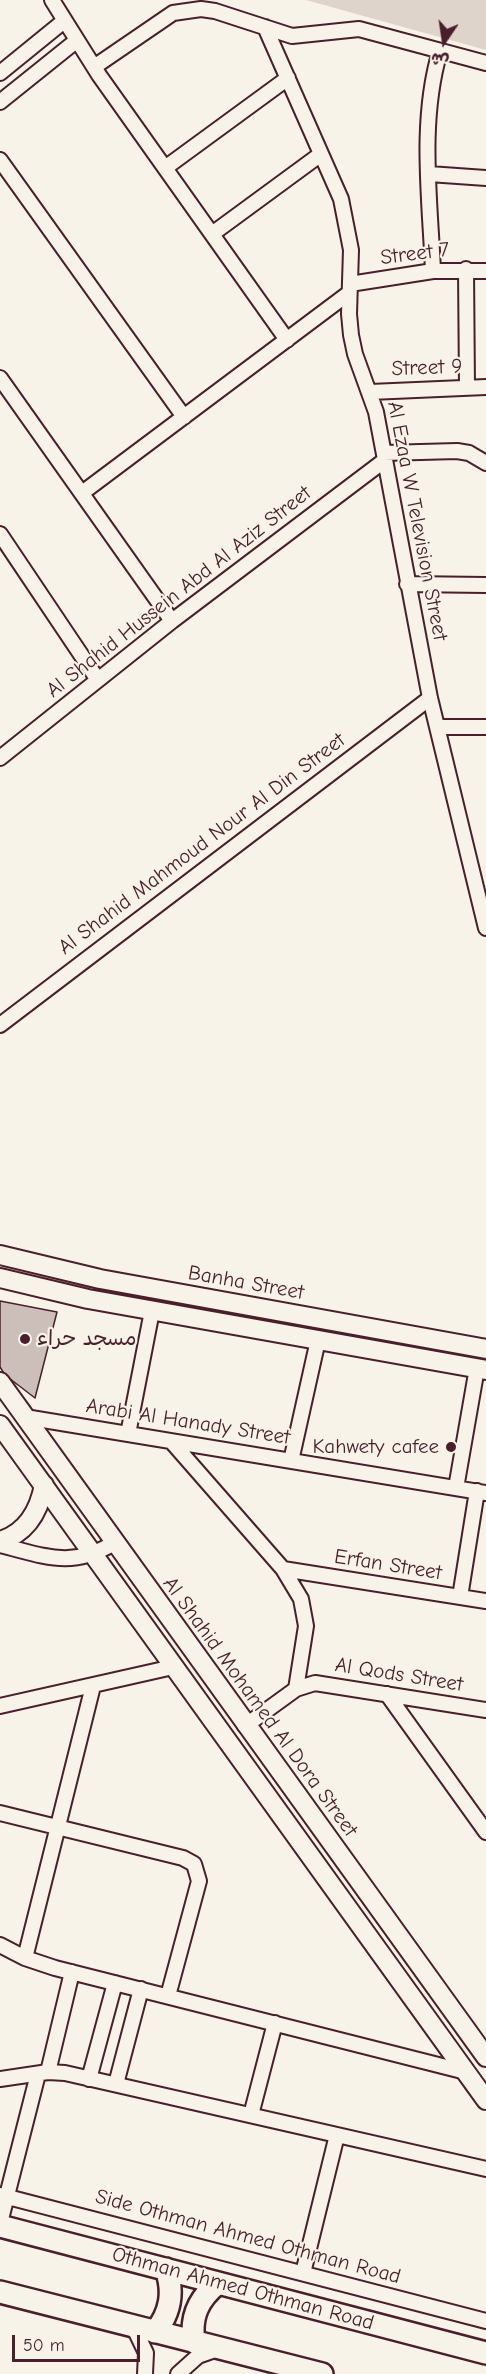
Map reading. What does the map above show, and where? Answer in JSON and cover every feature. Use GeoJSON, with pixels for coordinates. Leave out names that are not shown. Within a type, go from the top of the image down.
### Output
{"type":"FeatureCollection","features":[{"type":"Feature","properties":{"kind":"main road","name":"Banha Street"},"geometry":{"type":"LineString","coordinates":[[0,1255],[100,1280],[486,1348]]}},
{"type":"Feature","properties":{"kind":"main road","name":"Banha Street"},"geometry":{"type":"LineString","coordinates":[[0,1278],[57,1293],[152,1311],[481,1369]]}},
{"type":"Feature","properties":{"kind":"main road","name":"Al Shahid Mohamed Al Dora Street"},"geometry":{"type":"LineString","coordinates":[[0,1382],[245,1726],[483,2048]]}},
{"type":"Feature","properties":{"kind":"main road"},"geometry":{"type":"LineString","coordinates":[[0,1425],[486,2100]]}},
{"type":"Feature","properties":{"kind":"main road"},"geometry":{"type":"LineString","coordinates":[[0,1543],[28,1523],[36,1511],[44,1485]]}},
{"type":"Feature","properties":{"kind":"main road","name":"Othman Ahmed Othman Road"},"geometry":{"type":"LineString","coordinates":[[0,2224],[486,2353]]}},
{"type":"Feature","properties":{"kind":"main road"},"geometry":{"type":"LineString","coordinates":[[155,2332],[168,2313],[170,2302],[170,2279],[166,2269]]}},
{"type":"Feature","properties":{"kind":"main road"},"geometry":{"type":"LineString","coordinates":[[194,2342],[192,2330],[196,2308],[209,2290],[218,2283]]}},
{"type":"Feature","properties":{"kind":"main road"},"geometry":{"type":"LineString","coordinates":[[0,2292],[322,2374]]}},
{"type":"Feature","properties":{"kind":"street"},"geometry":{"type":"LineString","coordinates":[[52,0],[76,41],[287,340]]}},
{"type":"Feature","properties":{"kind":"street"},"geometry":{"type":"LineString","coordinates":[[94,67],[173,13],[187,10],[215,11],[302,37],[358,29],[486,63]]}},
{"type":"Feature","properties":{"kind":"street"},"geometry":{"type":"LineString","coordinates":[[0,73],[64,21]]}},
{"type":"Feature","properties":{"kind":"street","name":"Al Ezaa W Television Street"},"geometry":{"type":"LineString","coordinates":[[265,27],[346,216],[351,250],[351,335],[376,412],[406,584],[430,698],[486,928]]}},
{"type":"Feature","properties":{"kind":"street"},"geometry":{"type":"LineString","coordinates":[[0,102],[76,41]]}},
{"type":"Feature","properties":{"kind":"street"},"geometry":{"type":"LineString","coordinates":[[433,271],[428,106],[440,51]]}},
{"type":"Feature","properties":{"kind":"street"},"geometry":{"type":"LineString","coordinates":[[165,168],[288,78]]}},
{"type":"Feature","properties":{"kind":"street"},"geometry":{"type":"LineString","coordinates":[[212,234],[321,154]]}},
{"type":"Feature","properties":{"kind":"street"},"geometry":{"type":"LineString","coordinates":[[0,160],[184,417]]}},
{"type":"Feature","properties":{"kind":"street"},"geometry":{"type":"LineString","coordinates":[[429,174],[486,178]]}},
{"type":"Feature","properties":{"kind":"street"},"geometry":{"type":"LineString","coordinates":[[466,269],[467,388]]}},
{"type":"Feature","properties":{"kind":"street","name":"Street 7"},"geometry":{"type":"LineString","coordinates":[[350,289],[433,271],[466,269],[486,271]]}},
{"type":"Feature","properties":{"kind":"street"},"geometry":{"type":"LineString","coordinates":[[82,493],[287,340],[350,289]]}},
{"type":"Feature","properties":{"kind":"street"},"geometry":{"type":"LineString","coordinates":[[0,378],[172,621]]}},
{"type":"Feature","properties":{"kind":"street","name":"Street 9"},"geometry":{"type":"LineString","coordinates":[[370,392],[486,387]]}},
{"type":"Feature","properties":{"kind":"street"},"geometry":{"type":"LineString","coordinates":[[384,456],[458,451],[469,453],[486,463]]}},
{"type":"Feature","properties":{"kind":"street","name":"Al Shahid Hussein Abd Al Aziz Street"},"geometry":{"type":"LineString","coordinates":[[0,758],[384,456]]}},
{"type":"Feature","properties":{"kind":"street"},"geometry":{"type":"LineString","coordinates":[[0,534],[98,680]]}},
{"type":"Feature","properties":{"kind":"street"},"geometry":{"type":"LineString","coordinates":[[406,584],[486,585]]}},
{"type":"Feature","properties":{"kind":"street","name":"Al Shahid Mahmoud Nour Al Din Street"},"geometry":{"type":"LineString","coordinates":[[0,1024],[430,698]]}},
{"type":"Feature","properties":{"kind":"street"},"geometry":{"type":"LineString","coordinates":[[437,727],[486,727]]}},
{"type":"Feature","properties":{"kind":"street"},"geometry":{"type":"LineString","coordinates":[[128,1434],[152,1311]]}},
{"type":"Feature","properties":{"kind":"street"},"geometry":{"type":"LineString","coordinates":[[291,1461],[318,1340]]}},
{"type":"Feature","properties":{"kind":"street"},"geometry":{"type":"LineString","coordinates":[[456,1488],[481,1369]]}},
{"type":"Feature","properties":{"kind":"street","name":"Arabi Al Hanady Street"},"geometry":{"type":"LineString","coordinates":[[25,1417],[482,1492]]}},
{"type":"Feature","properties":{"kind":"street"},"geometry":{"type":"LineString","coordinates":[[171,1441],[283,1569],[301,1599],[306,1618],[297,1689]]}},
{"type":"Feature","properties":{"kind":"street"},"geometry":{"type":"LineString","coordinates":[[460,1597],[482,1492]]}},
{"type":"Feature","properties":{"kind":"street"},"geometry":{"type":"LineString","coordinates":[[0,1543],[57,1558],[95,1555],[114,1543]]}},
{"type":"Feature","properties":{"kind":"street","name":"Erfan Street"},"geometry":{"type":"LineString","coordinates":[[283,1569],[486,1601]]}},
{"type":"Feature","properties":{"kind":"street"},"geometry":{"type":"LineString","coordinates":[[0,1706],[173,1667]]}},
{"type":"Feature","properties":{"kind":"street","name":"Al Qods Street"},"geometry":{"type":"LineString","coordinates":[[245,1726],[297,1689],[309,1684],[321,1683],[486,1710]]}},
{"type":"Feature","properties":{"kind":"street"},"geometry":{"type":"LineString","coordinates":[[25,1958],[93,1686]]}},
{"type":"Feature","properties":{"kind":"street"},"geometry":{"type":"LineString","coordinates":[[387,1694],[486,1832]]}},
{"type":"Feature","properties":{"kind":"street"},"geometry":{"type":"LineString","coordinates":[[0,1813],[183,1858],[198,1869],[199,1881],[168,1996]]}},
{"type":"Feature","properties":{"kind":"street"},"geometry":{"type":"LineString","coordinates":[[0,1946],[25,1958],[72,1972],[466,2072]]}},
{"type":"Feature","properties":{"kind":"street"},"geometry":{"type":"LineString","coordinates":[[0,2224],[3,2196],[43,2073],[72,1972]]}},
{"type":"Feature","properties":{"kind":"street"},"geometry":{"type":"LineString","coordinates":[[89,2079],[115,1983]]}},
{"type":"Feature","properties":{"kind":"street"},"geometry":{"type":"LineString","coordinates":[[116,2084],[141,1989]]}},
{"type":"Feature","properties":{"kind":"street"},"geometry":{"type":"LineString","coordinates":[[251,2115],[274,2023]]}},
{"type":"Feature","properties":{"kind":"street"},"geometry":{"type":"LineString","coordinates":[[0,2079],[43,2073],[89,2079],[486,2169]]}},
{"type":"Feature","properties":{"kind":"street"},"geometry":{"type":"LineString","coordinates":[[303,2274],[337,2135]]}},
{"type":"Feature","properties":{"kind":"street","name":"Side Othman Ahmed Othman Road"},"geometry":{"type":"LineString","coordinates":[[3,2196],[486,2321]]}},
{"type":"Feature","properties":{"kind":"street"},"geometry":{"type":"LineString","coordinates":[[133,2326],[143,2344],[145,2374]]}},
{"type":"Feature","properties":{"kind":"street"},"geometry":{"type":"LineString","coordinates":[[177,2374],[198,2356],[221,2349]]}},
{"type":"Feature","properties":{"kind":"shaded area"},"geometry":{"type":"Polygon","coordinates":[[[306,0],[486,0],[486,50],[306,0]]]}},
{"type":"Feature","properties":{"kind":"building","name":"مسجد حراء"},"geometry":{"type":"Polygon","coordinates":[[[0,1301],[57,1312],[35,1398],[5,1375],[0,1367],[0,1301]]]}},
{"type":"Feature","properties":{"kind":"place","name":"مسجد حراء"},"geometry":{"type":"Point","coordinates":[25,1339]}},
{"type":"Feature","properties":{"kind":"place","name":"Kahwety cafee"},"geometry":{"type":"Point","coordinates":[451,1447]}}]}
